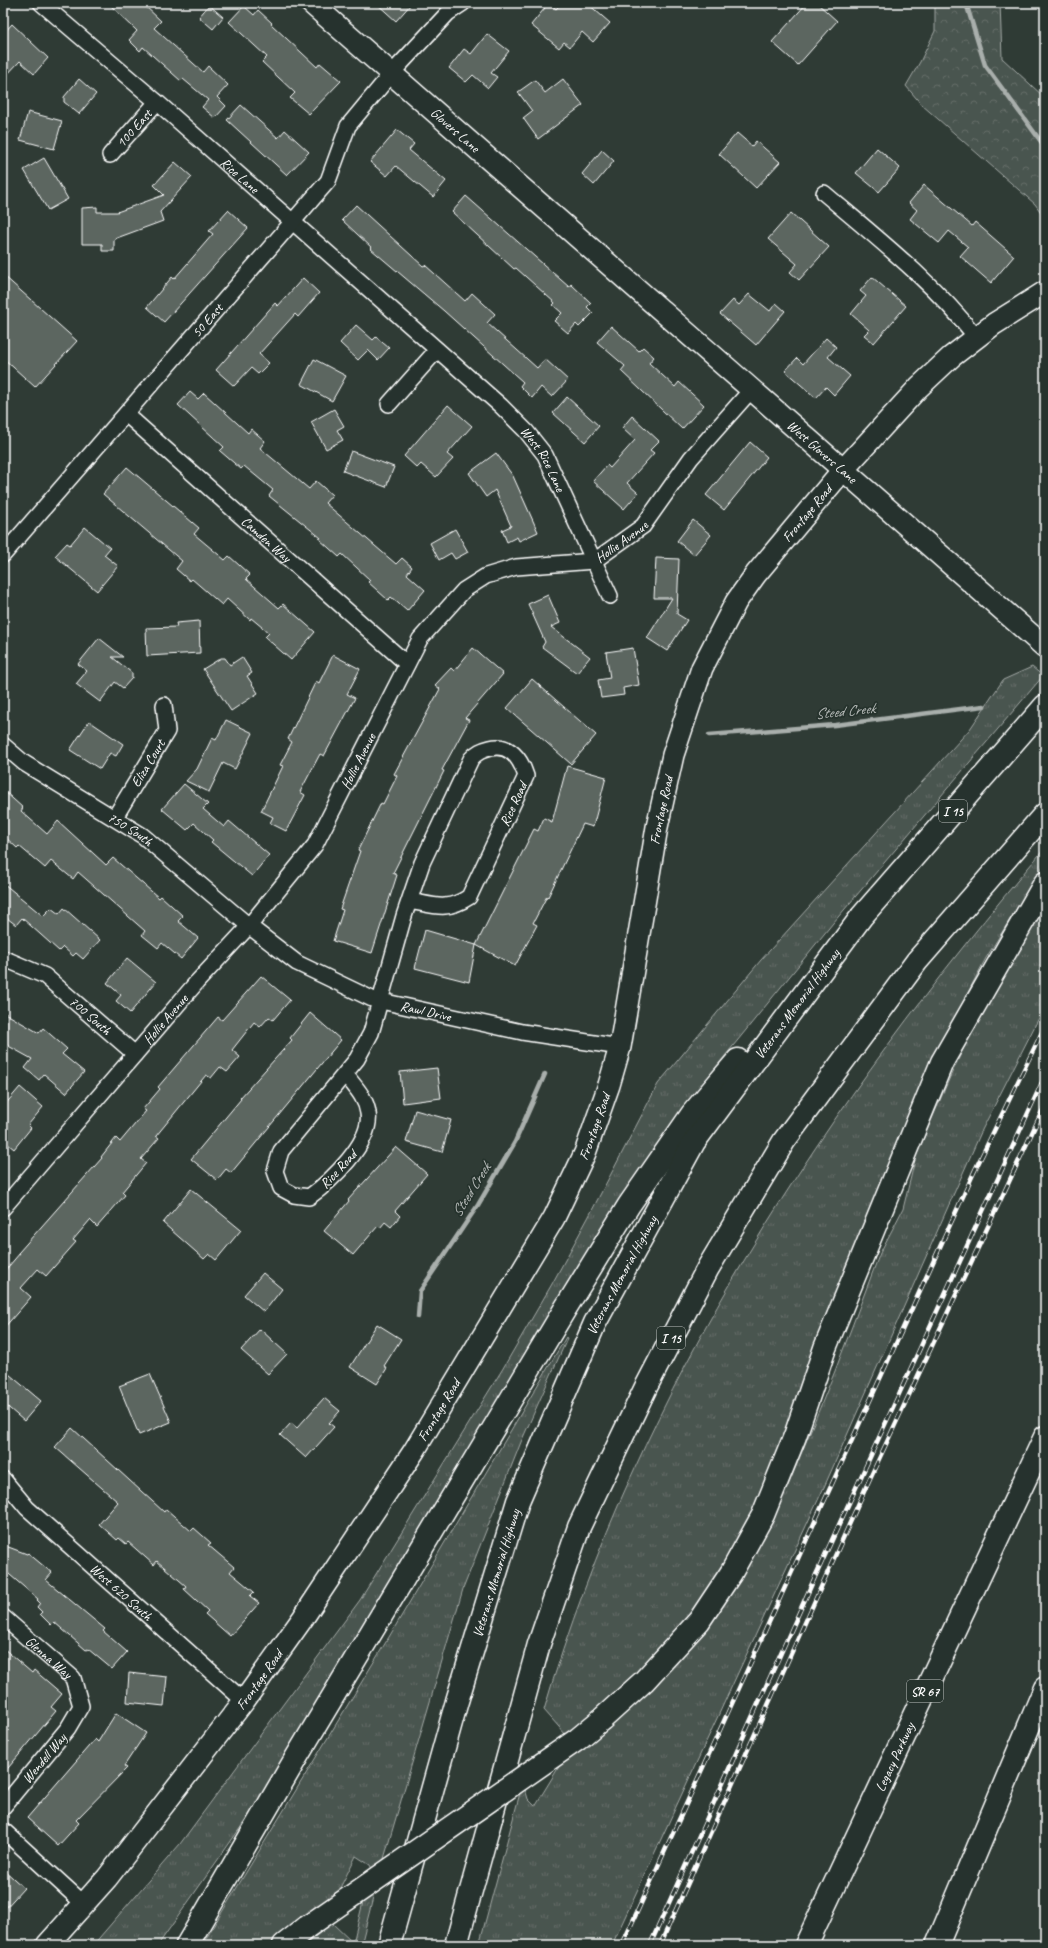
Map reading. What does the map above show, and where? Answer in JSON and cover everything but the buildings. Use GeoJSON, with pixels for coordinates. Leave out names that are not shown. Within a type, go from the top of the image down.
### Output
{"type":"FeatureCollection","features":[{"type":"Feature","properties":{"kind":"highway","name":"Veterans Memorial Highway"},"geometry":{"type":"LineString","coordinates":[[388,1945],[457,1701],[518,1501],[595,1323],[694,1142],[862,916],[1045,706]]}},
{"type":"Feature","properties":{"kind":"highway","name":"I 15"},"geometry":{"type":"LineString","coordinates":[[456,1945],[539,1644],[579,1527],[646,1387],[708,1268],[784,1142],[917,961],[1045,814]]}},
{"type":"Feature","properties":{"kind":"highway"},"geometry":{"type":"LineString","coordinates":[[284,1945],[307,1927],[573,1743],[602,1720],[644,1681],[699,1621],[731,1573],[763,1515],[795,1436],[825,1348],[942,1062],[1045,883]]}},
{"type":"Feature","properties":{"kind":"highway"},"geometry":{"type":"LineString","coordinates":[[187,1945],[426,1540],[629,1205],[692,1114],[862,916]]}},
{"type":"Feature","properties":{"kind":"highway","name":"Legacy Parkway"},"geometry":{"type":"LineString","coordinates":[[806,1945],[1045,1438]]}},
{"type":"Feature","properties":{"kind":"highway"},"geometry":{"type":"LineString","coordinates":[[937,1945],[1045,1688]]}},
{"type":"Feature","properties":{"kind":"highway"},"geometry":{"type":"LineString","coordinates":[[170,1945],[239,1856]]}},
{"type":"Feature","properties":{"kind":"street","name":"Rice Lane"},"geometry":{"type":"LineString","coordinates":[[41,3],[157,102],[437,350]]}},
{"type":"Feature","properties":{"kind":"street","name":"Glovers Lane"},"geometry":{"type":"LineString","coordinates":[[311,3],[600,256]]}},
{"type":"Feature","properties":{"kind":"street","name":"50 East"},"geometry":{"type":"LineString","coordinates":[[3,555],[328,180],[348,126],[391,74],[448,12],[463,3]]}},
{"type":"Feature","properties":{"kind":"street","name":"100 East"},"geometry":{"type":"LineString","coordinates":[[110,155],[157,102]]}},
{"type":"Feature","properties":{"kind":"street"},"geometry":{"type":"LineString","coordinates":[[824,193],[884,244],[940,296],[976,337]]}},
{"type":"Feature","properties":{"kind":"street","name":"West Glovers Lane"},"geometry":{"type":"LineString","coordinates":[[600,256],[842,470],[1039,641]]}},
{"type":"Feature","properties":{"kind":"street","name":"Frontage Road"},"geometry":{"type":"LineString","coordinates":[[47,1945],[107,1878],[244,1701],[303,1618],[414,1451],[554,1218],[585,1153],[620,1048],[655,835],[673,755],[702,668],[736,602],[756,574],[842,470],[919,387],[976,337],[1022,304],[1045,292]]}},
{"type":"Feature","properties":{"kind":"street"},"geometry":{"type":"LineString","coordinates":[[388,404],[437,350]]}},
{"type":"Feature","properties":{"kind":"street","name":"West Rice Lane"},"geometry":{"type":"LineString","coordinates":[[437,350],[501,406],[526,431],[546,455],[610,596]]}},
{"type":"Feature","properties":{"kind":"street","name":"Hollie Avenue"},"geometry":{"type":"LineString","coordinates":[[5,1202],[197,982],[249,926],[316,845],[420,639],[464,590],[486,576],[516,567],[594,561],[643,526],[691,458],[752,389]]}},
{"type":"Feature","properties":{"kind":"street","name":"Camden Way"},"geometry":{"type":"LineString","coordinates":[[126,414],[407,664]]}},
{"type":"Feature","properties":{"kind":"street","name":"Eliza Court"},"geometry":{"type":"LineString","coordinates":[[115,817],[167,731],[164,705]]}},
{"type":"Feature","properties":{"kind":"street","name":"750 South"},"geometry":{"type":"LineString","coordinates":[[3,745],[24,763],[144,836],[249,926]]}},
{"type":"Feature","properties":{"kind":"street","name":"Rice Road"},"geometry":{"type":"LineString","coordinates":[[345,1074],[361,1094],[368,1113],[368,1127],[357,1149],[325,1186],[309,1197],[294,1195],[282,1188],[275,1171],[281,1151],[357,1059],[371,1033],[409,901],[422,863],[471,759],[476,753],[484,749],[494,747],[505,748],[517,757],[526,776],[469,897],[459,903],[445,907],[409,901]]}},
{"type":"Feature","properties":{"kind":"street","name":"Rawl Drive"},"geometry":{"type":"LineString","coordinates":[[249,926],[297,963],[372,999],[522,1032],[620,1048]]}},
{"type":"Feature","properties":{"kind":"street","name":"700 South"},"geometry":{"type":"LineString","coordinates":[[3,958],[46,976],[135,1054]]}},
{"type":"Feature","properties":{"kind":"street","name":"West 620 South"},"geometry":{"type":"LineString","coordinates":[[3,1479],[27,1508],[244,1701]]}},
{"type":"Feature","properties":{"kind":"street","name":"Glenna Way"},"geometry":{"type":"LineString","coordinates":[[3,1617],[73,1678],[81,1706]]}},
{"type":"Feature","properties":{"kind":"street","name":"Wendell Way"},"geometry":{"type":"LineString","coordinates":[[3,1807],[68,1728],[81,1706]]}},
{"type":"Feature","properties":{"kind":"street"},"geometry":{"type":"LineString","coordinates":[[3,1830],[84,1904]]}},
{"type":"Feature","properties":{"kind":"green space"},"geometry":{"type":"Polygon","coordinates":[[[935,3],[1000,3],[1002,58],[1045,98],[1045,218],[1035,204],[922,105],[906,86],[935,31],[935,3]]]}},
{"type":"Feature","properties":{"kind":"green space"},"geometry":{"type":"Polygon","coordinates":[[[1032,667],[1043,676],[833,923],[681,1110],[568,1282],[257,1804],[158,1945],[93,1945],[180,1844],[360,1600],[502,1370],[552,1284],[658,1084],[761,960],[970,729],[1003,680],[1032,667]]]}},
{"type":"Feature","properties":{"kind":"green space"},"geometry":{"type":"Polygon","coordinates":[[[1045,848],[1045,863],[986,958],[954,1019],[915,1103],[769,1483],[727,1564],[695,1610],[652,1659],[598,1711],[566,1735],[544,1710],[584,1590],[632,1474],[687,1362],[749,1253],[816,1147],[888,1045],[965,945],[1045,848]]]}},
{"type":"Feature","properties":{"kind":"green space"},"geometry":{"type":"Polygon","coordinates":[[[1045,901],[1045,1006],[982,1130],[825,1485],[612,1945],[479,1945],[520,1793],[525,1789],[528,1799],[535,1806],[560,1765],[592,1742],[658,1682],[686,1651],[736,1586],[772,1522],[835,1371],[880,1253],[903,1209],[916,1156],[950,1077],[981,1011],[1045,901]]]}},
{"type":"Feature","properties":{"kind":"green space"},"geometry":{"type":"Polygon","coordinates":[[[566,1337],[567,1339],[521,1442],[463,1589],[383,1862],[372,1869],[370,1865],[356,1856],[337,1894],[283,1932],[269,1945],[202,1945],[389,1637],[566,1337]]]}},
{"type":"Feature","properties":{"kind":"green space"},"geometry":{"type":"Polygon","coordinates":[[[374,1894],[361,1945],[305,1945],[332,1923],[353,1943],[363,1902],[374,1894]]]}},
{"type":"Feature","properties":{"kind":"waterway"},"geometry":{"type":"LineString","coordinates":[[966,3],[985,65],[1045,147]]}},
{"type":"Feature","properties":{"kind":"waterway","name":"Steed Creek"},"geometry":{"type":"LineString","coordinates":[[709,735],[835,725],[984,706]]}},
{"type":"Feature","properties":{"kind":"waterway","name":"Steed Creek"},"geometry":{"type":"LineString","coordinates":[[418,1317],[420,1291],[478,1205],[515,1142],[545,1074]]}},
{"type":"Feature","properties":{"kind":"railway"},"geometry":{"type":"LineString","coordinates":[[622,1945],[975,1170],[1045,1026]]}},
{"type":"Feature","properties":{"kind":"railway"},"geometry":{"type":"LineString","coordinates":[[650,1945],[815,1577],[1045,1076]]}},
{"type":"Feature","properties":{"kind":"railway"},"geometry":{"type":"LineString","coordinates":[[660,1945],[871,1476],[1045,1105]]}}]}
